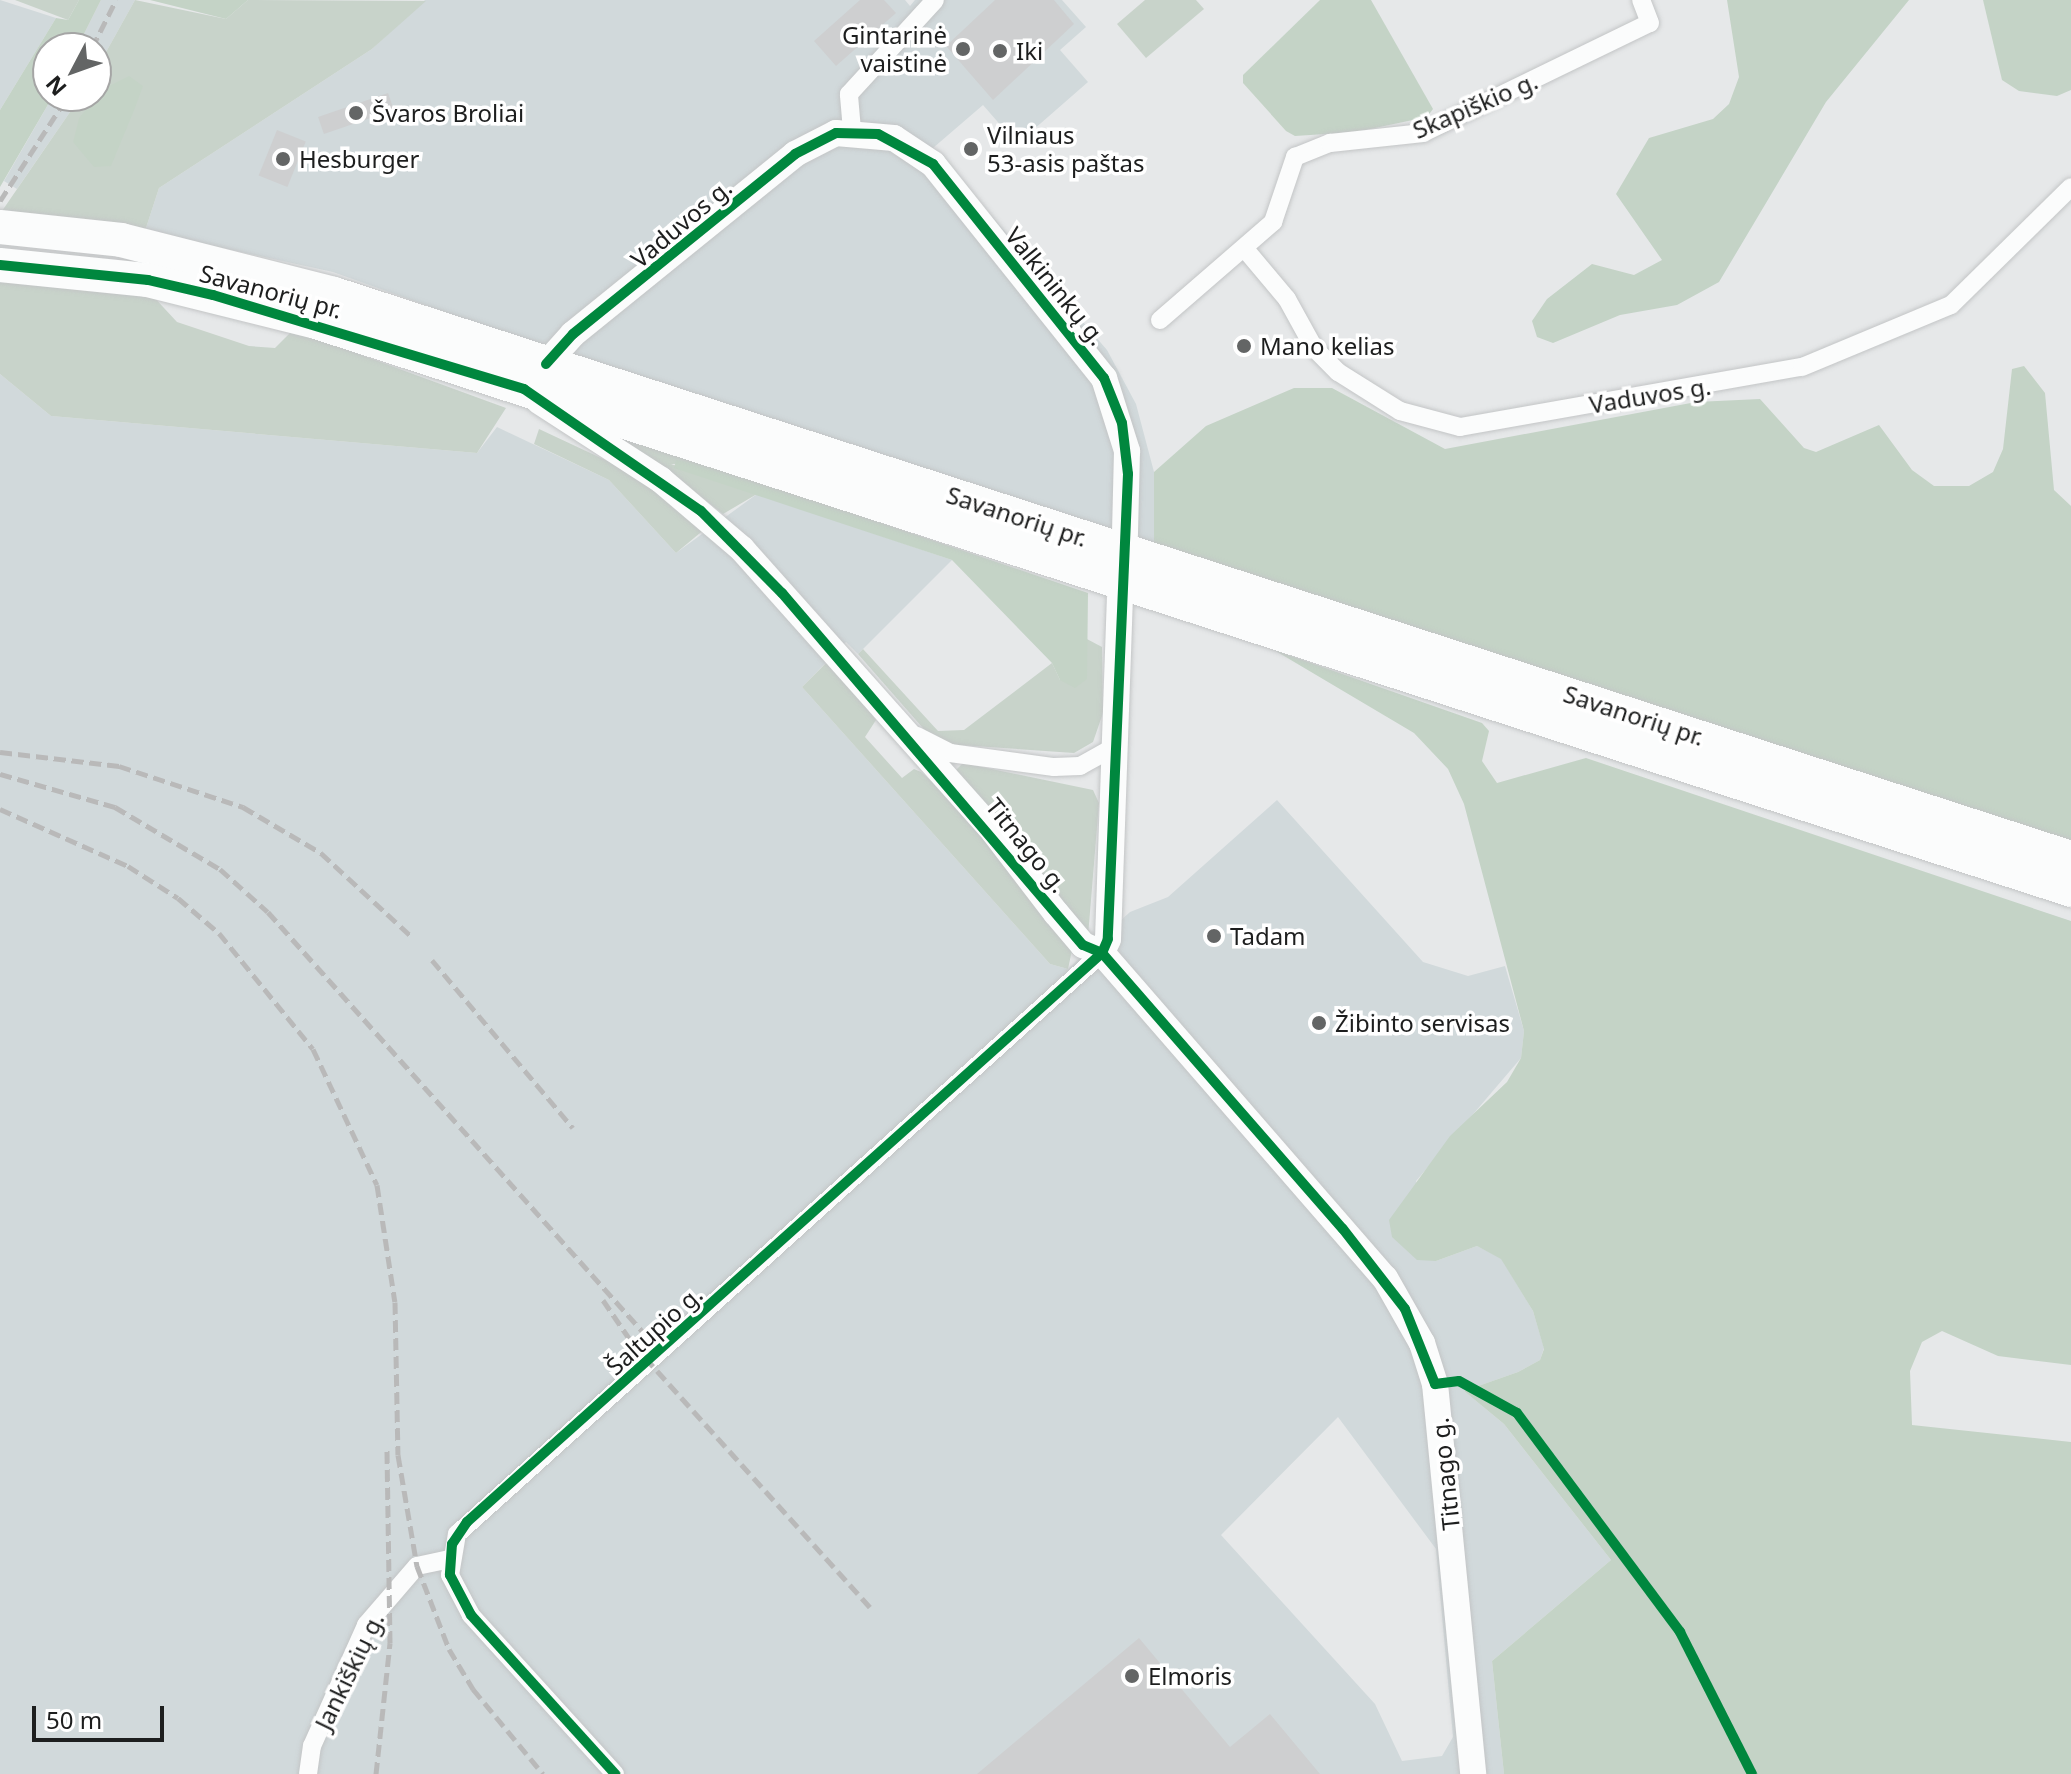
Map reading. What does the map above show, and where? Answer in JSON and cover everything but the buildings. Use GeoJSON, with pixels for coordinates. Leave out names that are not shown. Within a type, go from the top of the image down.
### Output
{"type":"FeatureCollection","features":[{"type":"Feature","properties":{"kind":"highway","name":"Savanorių pr."},"geometry":{"type":"LineString","coordinates":[[0,227],[121,240],[234,265],[2071,858]]}},
{"type":"Feature","properties":{"kind":"highway","name":"Savanorių pr."},"geometry":{"type":"LineString","coordinates":[[0,265],[148,280],[213,295],[524,389],[2071,890]]}},
{"type":"Feature","properties":{"kind":"street"},"geometry":{"type":"LineString","coordinates":[[852,130],[849,94],[935,0]]}},
{"type":"Feature","properties":{"kind":"street","name":"Skapiškio g."},"geometry":{"type":"LineString","coordinates":[[1160,320],[1273,222],[1286,175],[1307,149],[1423,133],[1650,23],[1641,0]]}},
{"type":"Feature","properties":{"kind":"street","name":"Vaduvos g."},"geometry":{"type":"LineString","coordinates":[[546,364],[573,334],[795,154],[852,130]]}},
{"type":"Feature","properties":{"kind":"street","name":"Valkininkų g."},"geometry":{"type":"LineString","coordinates":[[852,130],[894,138],[933,164],[1104,378],[1127,451],[1125,535]]}},
{"type":"Feature","properties":{"kind":"street","name":"Vaduvos g."},"geometry":{"type":"LineString","coordinates":[[1245,249],[1287,299],[1314,348],[1338,372],[1400,411],[1460,427],[1802,367],[1951,305],[2071,187]]}},
{"type":"Feature","properties":{"kind":"street","name":"Titnago g."},"geometry":{"type":"LineString","coordinates":[[524,389],[701,511],[899,725],[1083,945],[1102,953],[1385,1278],[1422,1343],[1435,1384],[1444,1451],[1473,1774]]}},
{"type":"Feature","properties":{"kind":"street"},"geometry":{"type":"LineString","coordinates":[[1102,953],[1116,746],[1120,598]]}},
{"type":"Feature","properties":{"kind":"street"},"geometry":{"type":"LineString","coordinates":[[899,725],[939,750],[1054,767],[1080,766],[1116,746]]}},
{"type":"Feature","properties":{"kind":"street","name":"Šaltupio g."},"geometry":{"type":"LineString","coordinates":[[449,1559],[467,1522],[1102,953]]}},
{"type":"Feature","properties":{"kind":"street"},"geometry":{"type":"LineString","coordinates":[[449,1559],[455,1590],[471,1615],[615,1774]]}},
{"type":"Feature","properties":{"kind":"street","name":"Jankiškių g."},"geometry":{"type":"LineString","coordinates":[[308,1774],[312,1746],[366,1625],[417,1566],[449,1559]]}},
{"type":"Feature","properties":{"kind":"shaded area"},"geometry":{"type":"Polygon","coordinates":[[[0,0],[56,18],[47,32],[32,32],[32,57],[0,110],[0,0]]]}},
{"type":"Feature","properties":{"kind":"shaded area"},"geometry":{"type":"Polygon","coordinates":[[[15,0],[79,0],[68,20],[15,0]]]}},
{"type":"Feature","properties":{"kind":"shaded area"},"geometry":{"type":"Polygon","coordinates":[[[101,0],[135,0],[112,41],[112,32],[85,32],[101,0]]]}},
{"type":"Feature","properties":{"kind":"shaded area"},"geometry":{"type":"Polygon","coordinates":[[[135,0],[226,19],[248,0],[426,1],[372,49],[159,188],[145,231],[2,211],[70,112],[112,112],[112,41],[135,0]]]}},
{"type":"Feature","properties":{"kind":"shaded area"},"geometry":{"type":"Polygon","coordinates":[[[425,0],[905,0],[910,6],[915,0],[1062,0],[1086,27],[1060,50],[1088,82],[1017,144],[983,105],[933,148],[1107,350],[1136,404],[1154,472],[1154,546],[576,359],[333,272],[145,231],[159,188],[372,49],[425,0]]]}},
{"type":"Feature","properties":{"kind":"shaded area"},"geometry":{"type":"Polygon","coordinates":[[[1145,0],[1196,0],[1204,9],[1146,58],[1117,24],[1145,0]]]}},
{"type":"Feature","properties":{"kind":"shaded area"},"geometry":{"type":"Polygon","coordinates":[[[44,112],[70,112],[17,189],[4,181],[44,112]]]}},
{"type":"Feature","properties":{"kind":"shaded area"},"geometry":{"type":"Polygon","coordinates":[[[0,279],[151,294],[177,322],[249,346],[275,348],[293,330],[506,408],[477,453],[51,416],[0,374],[0,279]]]}},
{"type":"Feature","properties":{"kind":"shaded area"},"geometry":{"type":"Polygon","coordinates":[[[0,374],[51,416],[477,453],[497,427],[609,480],[676,553],[757,494],[952,560],[858,654],[846,642],[802,687],[1050,964],[1068,969],[1130,912],[1168,897],[1277,800],[1423,962],[1468,976],[1505,966],[1524,1031],[1521,1058],[1416,1181],[1436,1261],[1477,1246],[1501,1258],[1533,1311],[1544,1348],[1540,1360],[1518,1372],[1464,1391],[1504,1424],[1611,1560],[1492,1661],[1504,1774],[0,1774],[0,374]],[[1338,1417],[1221,1535],[1375,1704],[1402,1761],[1442,1756],[1453,1737],[1436,1549],[1338,1417]]]}},
{"type":"Feature","properties":{"kind":"shaded area"},"geometry":{"type":"Polygon","coordinates":[[[584,424],[707,464],[671,464],[757,494],[723,514],[672,474],[584,424]]]}},
{"type":"Feature","properties":{"kind":"shaded area"},"geometry":{"type":"Polygon","coordinates":[[[539,429],[633,473],[706,528],[676,553],[609,480],[534,444],[539,429]]]}},
{"type":"Feature","properties":{"kind":"shaded area"},"geometry":{"type":"Polygon","coordinates":[[[1085,638],[1102,647],[1103,713],[1093,742],[1074,753],[945,744],[929,735],[858,654],[863,649],[938,731],[964,730],[1052,663],[1060,680],[1087,678],[1085,638]]]}},
{"type":"Feature","properties":{"kind":"shaded area"},"geometry":{"type":"Polygon","coordinates":[[[830,659],[876,720],[865,737],[902,778],[914,769],[921,772],[967,813],[1072,950],[1068,969],[1050,964],[802,687],[830,659]]]}},
{"type":"Feature","properties":{"kind":"shaded area"},"geometry":{"type":"Polygon","coordinates":[[[963,763],[1093,790],[1099,803],[1088,936],[1054,904],[956,770],[963,763]]]}},
{"type":"Feature","properties":{"kind":"green space"},"geometry":{"type":"Polygon","coordinates":[[[79,0],[101,0],[85,32],[47,32],[56,18],[68,20],[79,0]]]}},
{"type":"Feature","properties":{"kind":"green space"},"geometry":{"type":"Polygon","coordinates":[[[150,0],[248,0],[226,19],[150,0]]]}},
{"type":"Feature","properties":{"kind":"green space"},"geometry":{"type":"Polygon","coordinates":[[[1320,0],[1371,0],[1433,109],[1427,117],[1356,132],[1295,136],[1286,131],[1243,83],[1243,75],[1320,0]]]}},
{"type":"Feature","properties":{"kind":"green space"},"geometry":{"type":"Polygon","coordinates":[[[1727,0],[1909,0],[1826,102],[1719,282],[1677,305],[1620,315],[1553,343],[1537,337],[1532,321],[1547,299],[1592,264],[1634,275],[1662,260],[1616,194],[1649,138],[1713,119],[1729,104],[1739,77],[1727,0]]]}},
{"type":"Feature","properties":{"kind":"green space"},"geometry":{"type":"Polygon","coordinates":[[[1983,0],[2071,0],[2071,90],[2057,96],[2019,91],[2002,80],[1983,0]]]}},
{"type":"Feature","properties":{"kind":"green space"},"geometry":{"type":"Polygon","coordinates":[[[32,57],[32,112],[44,112],[0,187],[0,110],[32,57]]]}},
{"type":"Feature","properties":{"kind":"green space"},"geometry":{"type":"Polygon","coordinates":[[[129,76],[143,86],[111,166],[94,167],[73,142],[79,118],[84,112],[112,112],[112,84],[129,76]]]}},
{"type":"Feature","properties":{"kind":"green space"},"geometry":{"type":"Polygon","coordinates":[[[2024,366],[2045,393],[2054,490],[2071,506],[2071,844],[1154,546],[1154,472],[1206,426],[1294,388],[1332,388],[1445,449],[1696,402],[1760,399],[1804,448],[1816,452],[1879,425],[1912,470],[1934,486],[1969,486],[1993,472],[2003,449],[2012,369],[2024,366]]]}},
{"type":"Feature","properties":{"kind":"green space"},"geometry":{"type":"Polygon","coordinates":[[[676,460],[707,464],[1088,593],[1087,679],[1075,688],[1060,680],[1052,663],[952,560],[674,468],[676,460]]]}},
{"type":"Feature","properties":{"kind":"green space"},"geometry":{"type":"Polygon","coordinates":[[[1274,650],[1482,723],[1489,731],[1482,761],[1497,783],[1586,758],[2071,921],[2071,1365],[1998,1356],[1942,1331],[1922,1342],[1910,1371],[1912,1425],[2071,1442],[2071,1774],[1504,1774],[1492,1661],[1611,1560],[1504,1424],[1464,1391],[1518,1372],[1540,1360],[1544,1349],[1533,1311],[1501,1259],[1477,1246],[1436,1261],[1417,1260],[1392,1237],[1389,1220],[1450,1136],[1507,1082],[1521,1058],[1524,1031],[1464,804],[1448,769],[1414,733],[1274,650]]]}},
{"type":"Feature","properties":{"kind":"railway"},"geometry":{"type":"LineString","coordinates":[[100,32],[116,0]]}},
{"type":"Feature","properties":{"kind":"railway"},"geometry":{"type":"LineString","coordinates":[[0,201],[58,112]]}},
{"type":"Feature","properties":{"kind":"railway"},"geometry":{"type":"LineString","coordinates":[[0,752],[119,766],[243,807],[321,853],[411,936]]}},
{"type":"Feature","properties":{"kind":"railway"},"geometry":{"type":"LineString","coordinates":[[0,774],[115,807],[220,869],[268,912],[651,1341]]}},
{"type":"Feature","properties":{"kind":"railway"},"geometry":{"type":"LineString","coordinates":[[0,809],[128,866],[178,898],[219,933],[313,1049],[377,1185],[395,1302],[398,1455],[417,1566],[449,1649],[473,1689],[543,1774]]}},
{"type":"Feature","properties":{"kind":"railway"},"geometry":{"type":"LineString","coordinates":[[432,960],[573,1128]]}},
{"type":"Feature","properties":{"kind":"railway"},"geometry":{"type":"LineString","coordinates":[[603,1300],[633,1344],[873,1611]]}},
{"type":"Feature","properties":{"kind":"railway"},"geometry":{"type":"LineString","coordinates":[[376,1774],[390,1643],[387,1447]]}},
{"type":"Feature","properties":{"kind":"cycle path"},"geometry":{"type":"LineString","coordinates":[[546,364],[573,334],[795,154],[836,133],[878,134],[933,164],[1104,378],[1122,423],[1128,474],[1108,939],[1102,953],[467,1522],[452,1544],[450,1575],[471,1615],[615,1774]]}},
{"type":"Feature","properties":{"kind":"cycle path"},"geometry":{"type":"LineString","coordinates":[[0,265],[148,280],[213,295],[524,389],[701,511],[782,593],[1083,945],[1102,953],[1343,1229],[1405,1309],[1435,1384],[1459,1381],[1517,1413],[1680,1632],[1752,1774]]}},
{"type":"Feature","properties":{"kind":"place","name":"Gintarinė vaistinė"},"geometry":{"type":"Point","coordinates":[963,49]}},
{"type":"Feature","properties":{"kind":"place","name":"Iki"},"geometry":{"type":"Point","coordinates":[1000,51]}},
{"type":"Feature","properties":{"kind":"place","name":"Švaros Broliai"},"geometry":{"type":"Point","coordinates":[356,113]}},
{"type":"Feature","properties":{"kind":"place","name":"Vilniaus 53-asis paštas"},"geometry":{"type":"Point","coordinates":[971,149]}},
{"type":"Feature","properties":{"kind":"place","name":"Hesburger"},"geometry":{"type":"Point","coordinates":[283,159]}},
{"type":"Feature","properties":{"kind":"place","name":"Mano kelias"},"geometry":{"type":"Point","coordinates":[1244,346]}},
{"type":"Feature","properties":{"kind":"place","name":"Tadam"},"geometry":{"type":"Point","coordinates":[1214,936]}},
{"type":"Feature","properties":{"kind":"place","name":"Žibinto servisas"},"geometry":{"type":"Point","coordinates":[1319,1023]}},
{"type":"Feature","properties":{"kind":"place","name":"Elmoris"},"geometry":{"type":"Point","coordinates":[1132,1676]}}]}
